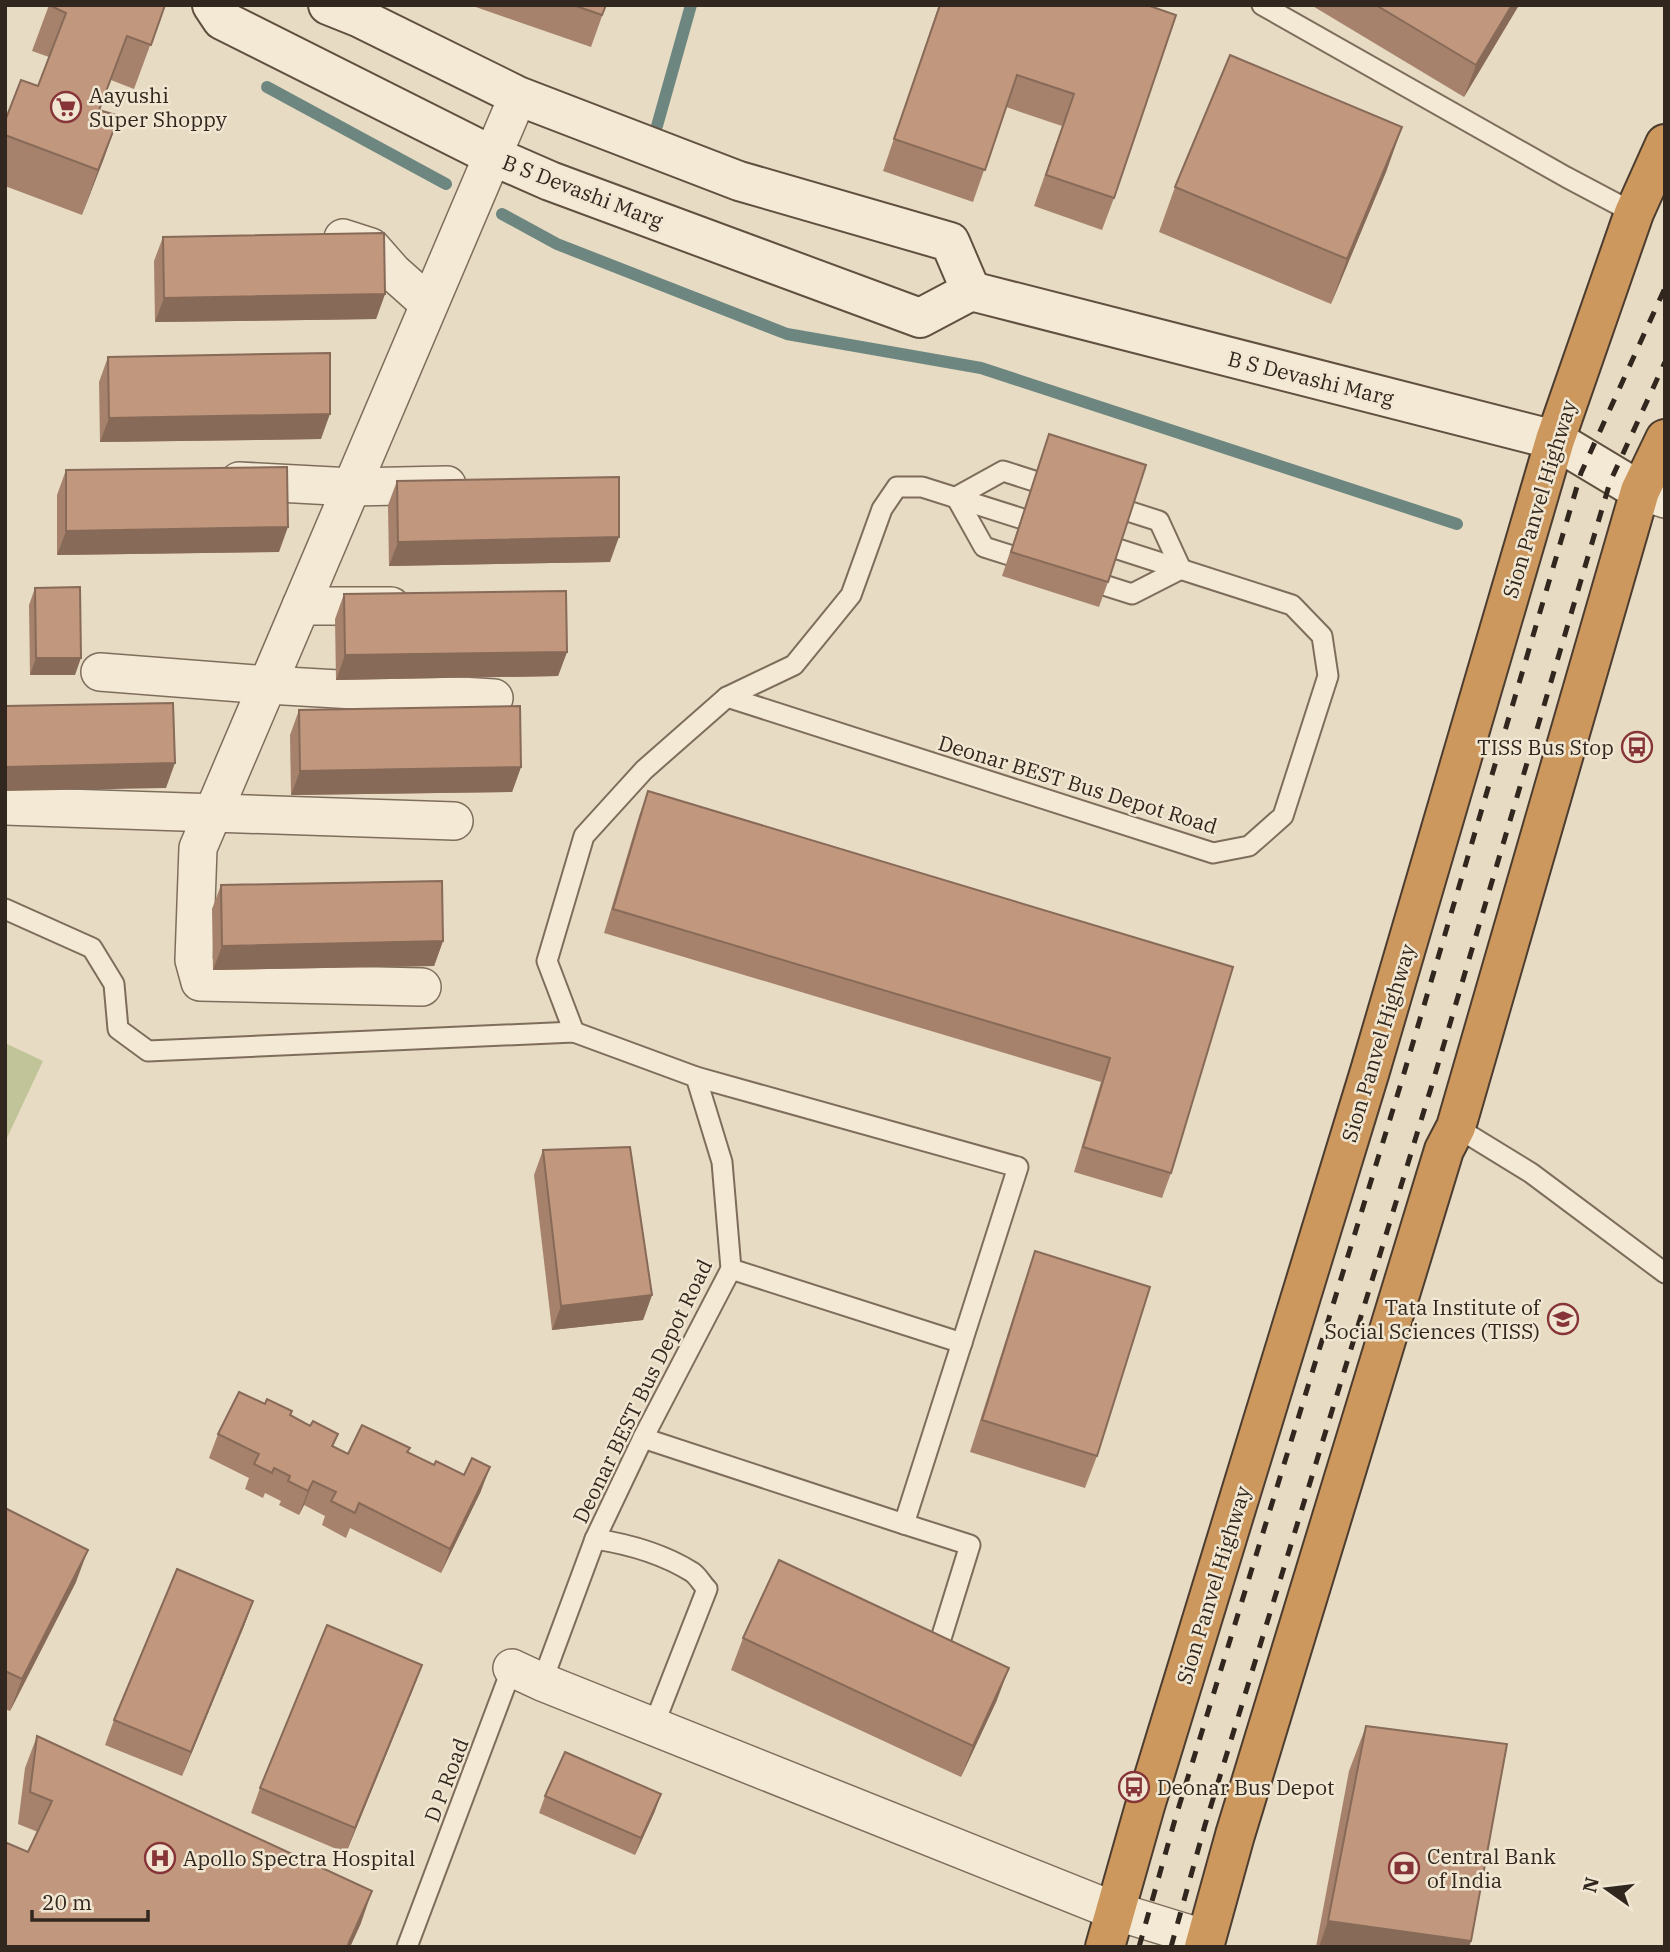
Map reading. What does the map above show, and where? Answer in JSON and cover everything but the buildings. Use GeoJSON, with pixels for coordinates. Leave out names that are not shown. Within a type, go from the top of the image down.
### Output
{"type":"FeatureCollection","features":[{"type":"Feature","properties":{"kind":"highway","name":"Sion Panvel Highway"},"geometry":{"type":"LineString","coordinates":[[1105,1947],[1153,1780],[1374,1058],[1555,440],[1634,213],[1665,144]]}},
{"type":"Feature","properties":{"kind":"highway"},"geometry":{"type":"LineString","coordinates":[[1205,1943],[1235,1835],[1444,1150],[1456,1128],[1653,495],[1665,439]]}},
{"type":"Feature","properties":{"kind":"main road","name":"B S Devashi Marg"},"geometry":{"type":"LineString","coordinates":[[212,5],[222,20],[493,156],[550,181],[920,317],[971,290],[1555,440],[1653,495]]}},
{"type":"Feature","properties":{"kind":"main road"},"geometry":{"type":"LineString","coordinates":[[350,9],[518,96],[738,181],[950,242],[971,290]]}},
{"type":"Feature","properties":{"kind":"street"},"geometry":{"type":"LineString","coordinates":[[422,987],[201,982],[194,960],[198,848],[518,96]]}},
{"type":"Feature","properties":{"kind":"street"},"geometry":{"type":"LineString","coordinates":[[306,241],[346,238],[371,247],[393,272],[429,304]]}},
{"type":"Feature","properties":{"kind":"street"},"geometry":{"type":"LineString","coordinates":[[203,479],[352,487],[485,485]]}},
{"type":"Feature","properties":{"kind":"street"},"geometry":{"type":"LineString","coordinates":[[301,606],[422,606]]}},
{"type":"Feature","properties":{"kind":"street"},"geometry":{"type":"LineString","coordinates":[[100,672],[494,698]]}},
{"type":"Feature","properties":{"kind":"street"},"geometry":{"type":"LineString","coordinates":[[5,806],[454,821]]}},
{"type":"Feature","properties":{"kind":"street"},"geometry":{"type":"LineString","coordinates":[[527,1675],[1115,1910],[1205,1943]]}},
{"type":"Feature","properties":{"kind":"lane"},"geometry":{"type":"LineString","coordinates":[[1262,5],[1634,213]]}},
{"type":"Feature","properties":{"kind":"lane"},"geometry":{"type":"LineString","coordinates":[[1003,471],[1159,521],[1181,569],[1132,594],[984,547],[956,498],[1003,471]]}},
{"type":"Feature","properties":{"kind":"lane","name":"Deonar BEST Bus Depot Road"},"geometry":{"type":"LineString","coordinates":[[574,1032],[547,961],[584,836],[644,770],[727,697],[794,665],[851,596],[882,509],[897,486],[922,486],[1292,605],[1322,636],[1328,676],[1283,816],[1250,846],[1213,853],[727,697]]}},
{"type":"Feature","properties":{"kind":"lane"},"geometry":{"type":"LineString","coordinates":[[5,909],[92,948],[114,984],[118,1029],[148,1051],[574,1032],[696,1077],[1018,1167],[904,1524]]}},
{"type":"Feature","properties":{"kind":"lane","name":"Deonar BEST Bus Depot Road"},"geometry":{"type":"LineString","coordinates":[[527,1675],[643,1438],[731,1269],[722,1161],[696,1077]]}},
{"type":"Feature","properties":{"kind":"lane"},"geometry":{"type":"LineString","coordinates":[[1456,1128],[1531,1173],[1665,1273]]}},
{"type":"Feature","properties":{"kind":"lane"},"geometry":{"type":"LineString","coordinates":[[731,1269],[962,1343]]}},
{"type":"Feature","properties":{"kind":"lane"},"geometry":{"type":"LineString","coordinates":[[643,1438],[970,1545],[939,1645]]}},
{"type":"Feature","properties":{"kind":"lane"},"geometry":{"type":"LineString","coordinates":[[595,1539],[622,1543],[652,1553],[694,1573],[707,1589],[653,1727]]}},
{"type":"Feature","properties":{"kind":"lane","name":"D P Road"},"geometry":{"type":"LineString","coordinates":[[407,1947],[527,1675]]}},
{"type":"Feature","properties":{"kind":"green space"},"geometry":{"type":"Polygon","coordinates":[[[5,1043],[43,1061],[5,1142],[5,1043]]]}},
{"type":"Feature","properties":{"kind":"waterway"},"geometry":{"type":"LineString","coordinates":[[657,126],[691,5]]}},
{"type":"Feature","properties":{"kind":"waterway"},"geometry":{"type":"LineString","coordinates":[[267,87],[446,184]]}},
{"type":"Feature","properties":{"kind":"waterway"},"geometry":{"type":"LineString","coordinates":[[502,214],[557,244],[787,334],[981,368],[1457,524]]}},
{"type":"Feature","properties":{"kind":"railway"},"geometry":{"type":"LineString","coordinates":[[1139,1947],[1176,1816],[1402,1080],[1581,473],[1665,288]]}},
{"type":"Feature","properties":{"kind":"railway"},"geometry":{"type":"LineString","coordinates":[[1171,1947],[1205,1825],[1431,1088],[1610,482],[1665,362]]}},
{"type":"Feature","properties":{"kind":"place","name":"Aayushi Super Shoppy"},"geometry":{"type":"Point","coordinates":[66,107]}},
{"type":"Feature","properties":{"kind":"place","name":"TISS Bus Stop"},"geometry":{"type":"Point","coordinates":[1637,747]}},
{"type":"Feature","properties":{"kind":"place","name":"Tata Institute of Social Sciences (TISS)"},"geometry":{"type":"Point","coordinates":[1563,1319]}},
{"type":"Feature","properties":{"kind":"place","name":"Deonar Bus Depot"},"geometry":{"type":"Point","coordinates":[1134,1787]}},
{"type":"Feature","properties":{"kind":"place","name":"Apollo Spectra Hospital"},"geometry":{"type":"Point","coordinates":[160,1858]}},
{"type":"Feature","properties":{"kind":"place","name":"Central Bank of India"},"geometry":{"type":"Point","coordinates":[1404,1868]}}]}
